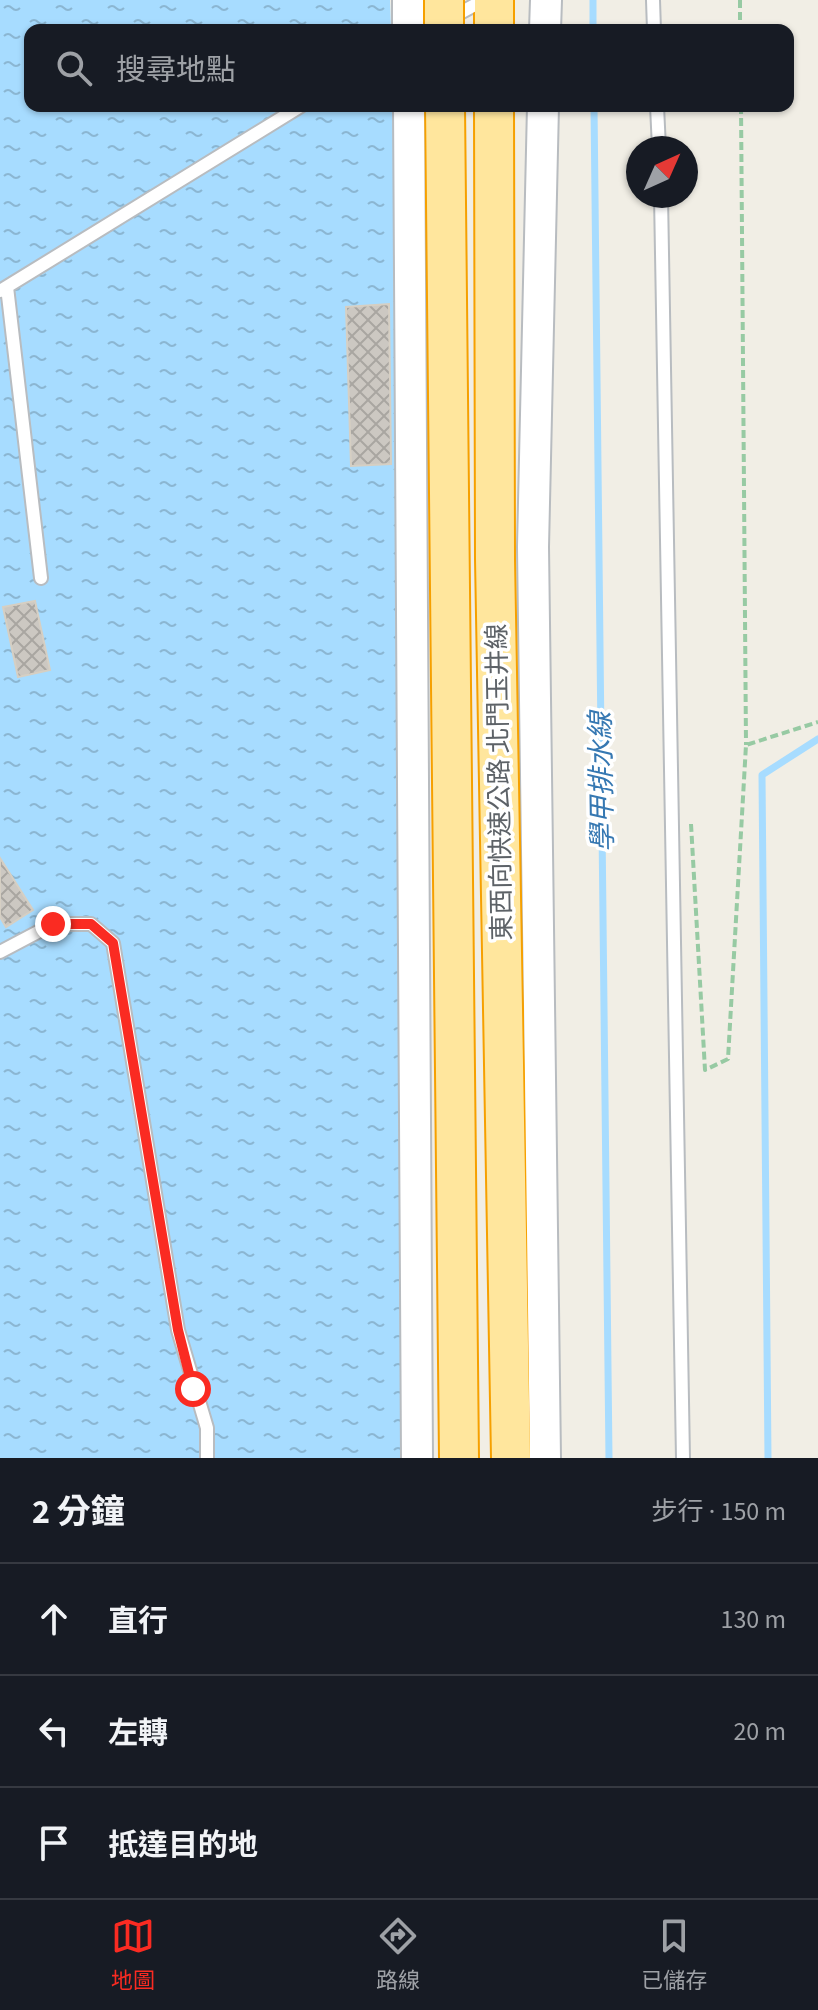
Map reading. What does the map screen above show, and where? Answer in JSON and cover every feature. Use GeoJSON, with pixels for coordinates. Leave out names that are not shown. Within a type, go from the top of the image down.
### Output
{"type":"FeatureCollection","features":[{"type":"Feature","properties":{"kind":"highway"},"geometry":{"type":"LineString","coordinates":[[444,0],[444,24]]}},
{"type":"Feature","properties":{"kind":"highway"},"geometry":{"type":"LineString","coordinates":[[494,0],[494,24]]}},
{"type":"Feature","properties":{"kind":"highway","name":"東西向快速公路 北門玉井線"},"geometry":{"type":"LineString","coordinates":[[445,112],[459,1458]]}},
{"type":"Feature","properties":{"kind":"highway","name":"東西向快速公路 北門玉井線"},"geometry":{"type":"LineString","coordinates":[[494,112],[495,559],[511,1458]]}},
{"type":"Feature","properties":{"kind":"street"},"geometry":{"type":"LineString","coordinates":[[408,0],[408,24]]}},
{"type":"Feature","properties":{"kind":"street"},"geometry":{"type":"LineString","coordinates":[[545,24],[546,0]]}},
{"type":"Feature","properties":{"kind":"street"},"geometry":{"type":"LineString","coordinates":[[409,112],[417,1458]]}},
{"type":"Feature","properties":{"kind":"street"},"geometry":{"type":"LineString","coordinates":[[543,112],[533,547],[545,1458]]}},
{"type":"Feature","properties":{"kind":"lane"},"geometry":{"type":"LineString","coordinates":[[439,24],[484,0]]}},
{"type":"Feature","properties":{"kind":"lane"},"geometry":{"type":"LineString","coordinates":[[653,0],[654,24]]}},
{"type":"Feature","properties":{"kind":"lane"},"geometry":{"type":"LineString","coordinates":[[41,578],[3,289],[291,112]]}},
{"type":"Feature","properties":{"kind":"lane"},"geometry":{"type":"LineString","coordinates":[[657,112],[658,136]]}},
{"type":"Feature","properties":{"kind":"lane"},"geometry":{"type":"LineString","coordinates":[[661,208],[683,1458]]}},
{"type":"Feature","properties":{"kind":"lane"},"geometry":{"type":"LineString","coordinates":[[0,952],[53,924],[91,924],[113,943],[178,1330],[207,1428],[207,1458]]}},
{"type":"Feature","properties":{"kind":"path"},"geometry":{"type":"LineString","coordinates":[[740,0],[740,24]]}},
{"type":"Feature","properties":{"kind":"path"},"geometry":{"type":"LineString","coordinates":[[691,822],[705,1070],[728,1059],[746,745],[741,112]]}},
{"type":"Feature","properties":{"kind":"path"},"geometry":{"type":"LineString","coordinates":[[746,745],[818,722]]}},
{"type":"Feature","properties":{"kind":"water"},"geometry":{"type":"Polygon","coordinates":[[[0,0],[390,0],[391,24],[24,24],[24,112],[395,112],[412,532],[400,1150],[403,1458],[0,1458],[0,0]]]}},
{"type":"Feature","properties":{"kind":"building"},"geometry":{"type":"Polygon","coordinates":[[[389,304],[391,464],[351,466],[346,307],[389,304]]]}},
{"type":"Feature","properties":{"kind":"building"},"geometry":{"type":"Polygon","coordinates":[[[35,601],[50,670],[18,677],[3,607],[35,601]]]}},
{"type":"Feature","properties":{"kind":"building"},"geometry":{"type":"Polygon","coordinates":[[[0,858],[33,910],[6,927],[0,917],[0,858]]]}},
{"type":"Feature","properties":{"kind":"waterway","name":"學甲排水線"},"geometry":{"type":"LineString","coordinates":[[593,0],[593,24]]}},
{"type":"Feature","properties":{"kind":"waterway","name":"學甲排水線"},"geometry":{"type":"LineString","coordinates":[[594,112],[609,1458]]}},
{"type":"Feature","properties":{"kind":"waterway"},"geometry":{"type":"LineString","coordinates":[[768,1458],[762,775],[818,739]]}},
{"type":"Feature","properties":{"kind":"route"},"geometry":{"type":"LineString","coordinates":[[53,924],[91,924],[113,943],[178,1330],[193,1389]]}}]}
